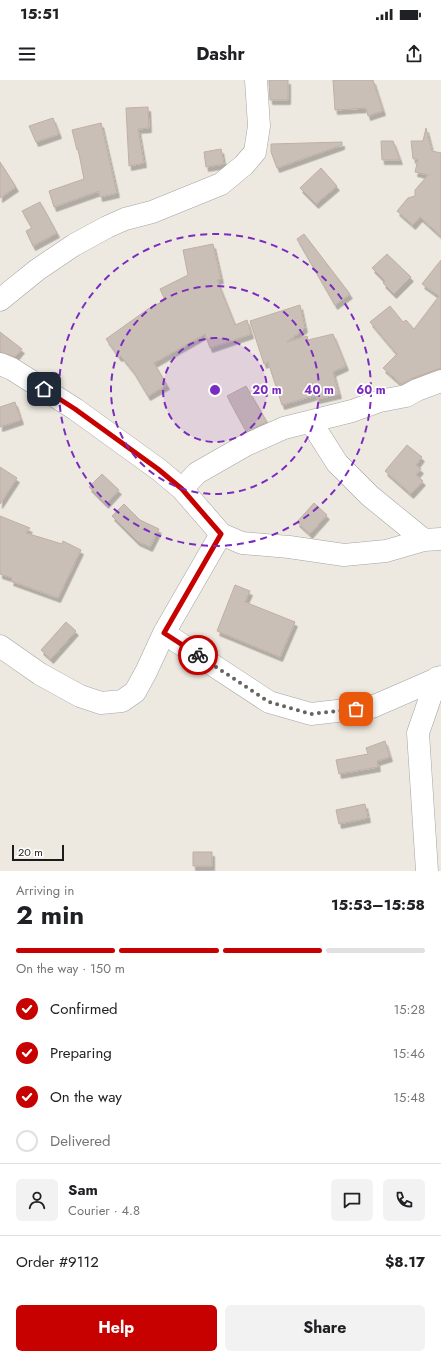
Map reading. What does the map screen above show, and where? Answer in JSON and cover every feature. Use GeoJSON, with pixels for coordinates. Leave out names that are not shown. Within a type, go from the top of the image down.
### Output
{"type":"FeatureCollection","features":[{"type":"Feature","properties":{"kind":"street"},"geometry":{"type":"LineString","coordinates":[[0,300],[37,270],[74,245],[125,219],[152,212],[221,184],[244,165],[255,152],[259,126],[256,80]]}},
{"type":"Feature","properties":{"kind":"street"},"geometry":{"type":"LineString","coordinates":[[0,364],[12,369],[75,409],[158,469],[182,489],[221,534],[242,543],[344,554],[386,551],[432,540]]}},
{"type":"Feature","properties":{"kind":"street"},"geometry":{"type":"LineString","coordinates":[[182,489],[197,473],[246,445],[284,428],[352,411],[380,401],[406,396],[441,381]]}},
{"type":"Feature","properties":{"kind":"street"},"geometry":{"type":"LineString","coordinates":[[311,422],[337,463],[370,496],[432,540]]}},
{"type":"Feature","properties":{"kind":"street"},"geometry":{"type":"LineString","coordinates":[[0,646],[40,674],[80,696],[101,703],[122,701],[135,692],[164,633],[221,534]]}},
{"type":"Feature","properties":{"kind":"street"},"geometry":{"type":"LineString","coordinates":[[164,633],[269,702],[311,714],[372,707],[439,678]]}},
{"type":"Feature","properties":{"kind":"street"},"geometry":{"type":"LineString","coordinates":[[427,871],[418,733],[439,678]]}},
{"type":"Feature","properties":{"kind":"building"},"geometry":{"type":"Polygon","coordinates":[[[269,80],[288,80],[288,100],[270,100],[269,80]]]}},
{"type":"Feature","properties":{"kind":"building"},"geometry":{"type":"Polygon","coordinates":[[[333,80],[373,80],[383,111],[368,116],[366,108],[335,110],[333,80]]]}},
{"type":"Feature","properties":{"kind":"building"},"geometry":{"type":"Polygon","coordinates":[[[148,107],[149,128],[138,129],[144,163],[129,166],[126,108],[148,107]]]}},
{"type":"Feature","properties":{"kind":"building"},"geometry":{"type":"Polygon","coordinates":[[[53,118],[59,134],[36,142],[29,126],[53,118]]]}},
{"type":"Feature","properties":{"kind":"building"},"geometry":{"type":"Polygon","coordinates":[[[101,123],[117,193],[100,197],[99,191],[54,207],[49,191],[84,179],[78,149],[77,150],[72,130],[101,123]]]}},
{"type":"Feature","properties":{"kind":"building"},"geometry":{"type":"Polygon","coordinates":[[[426,128],[432,151],[441,153],[441,236],[420,217],[413,225],[397,211],[408,198],[415,196],[415,190],[428,175],[415,172],[418,159],[413,159],[411,141],[423,141],[426,128]]]}},
{"type":"Feature","properties":{"kind":"building"},"geometry":{"type":"Polygon","coordinates":[[[381,141],[393,141],[400,160],[382,160],[381,141]]]}},
{"type":"Feature","properties":{"kind":"building"},"geometry":{"type":"Polygon","coordinates":[[[342,142],[342,145],[277,168],[271,152],[271,144],[342,142]]]}},
{"type":"Feature","properties":{"kind":"building"},"geometry":{"type":"Polygon","coordinates":[[[221,149],[224,164],[206,167],[204,152],[221,149]]]}},
{"type":"Feature","properties":{"kind":"building"},"geometry":{"type":"Polygon","coordinates":[[[0,162],[16,187],[0,198],[0,162]]]}},
{"type":"Feature","properties":{"kind":"building"},"geometry":{"type":"Polygon","coordinates":[[[321,168],[337,186],[316,204],[300,188],[321,168]]]}},
{"type":"Feature","properties":{"kind":"building"},"geometry":{"type":"Polygon","coordinates":[[[40,202],[57,233],[33,246],[26,231],[32,228],[22,211],[40,202]]]}},
{"type":"Feature","properties":{"kind":"building"},"geometry":{"type":"Polygon","coordinates":[[[304,234],[350,294],[335,305],[297,239],[304,234]]]}},
{"type":"Feature","properties":{"kind":"building"},"geometry":{"type":"Polygon","coordinates":[[[213,244],[221,279],[217,280],[235,325],[247,320],[251,334],[210,348],[205,334],[154,363],[167,385],[148,396],[133,371],[121,356],[119,357],[106,339],[148,309],[165,300],[160,289],[188,275],[183,250],[213,244]]]}},
{"type":"Feature","properties":{"kind":"building"},"geometry":{"type":"Polygon","coordinates":[[[387,254],[411,277],[394,294],[383,283],[385,281],[372,268],[387,254]]]}},
{"type":"Feature","properties":{"kind":"building"},"geometry":{"type":"Polygon","coordinates":[[[441,260],[441,368],[401,384],[383,368],[397,354],[370,322],[390,306],[403,322],[406,320],[414,329],[439,296],[422,284],[441,260]]]}},
{"type":"Feature","properties":{"kind":"building"},"geometry":{"type":"Polygon","coordinates":[[[300,305],[305,328],[287,342],[307,336],[308,340],[333,334],[346,366],[333,372],[339,394],[317,399],[316,395],[282,405],[268,362],[264,364],[250,321],[300,305]]]}},
{"type":"Feature","properties":{"kind":"building"},"geometry":{"type":"Polygon","coordinates":[[[0,332],[22,349],[15,357],[0,352],[0,332]]]}},
{"type":"Feature","properties":{"kind":"building"},"geometry":{"type":"Polygon","coordinates":[[[246,386],[267,422],[246,431],[227,396],[246,386]]]}},
{"type":"Feature","properties":{"kind":"building"},"geometry":{"type":"Polygon","coordinates":[[[15,402],[21,420],[0,427],[0,407],[15,402]]]}},
{"type":"Feature","properties":{"kind":"building"},"geometry":{"type":"Polygon","coordinates":[[[407,445],[422,457],[416,465],[421,469],[416,475],[423,481],[411,494],[385,471],[407,445]]]}},
{"type":"Feature","properties":{"kind":"building"},"geometry":{"type":"Polygon","coordinates":[[[0,467],[17,478],[0,504],[0,467]]]}},
{"type":"Feature","properties":{"kind":"building"},"geometry":{"type":"Polygon","coordinates":[[[102,474],[119,490],[106,504],[89,487],[102,474]]]}},
{"type":"Feature","properties":{"kind":"building"},"geometry":{"type":"Polygon","coordinates":[[[314,503],[327,515],[310,534],[297,522],[314,503]]]}},
{"type":"Feature","properties":{"kind":"building"},"geometry":{"type":"Polygon","coordinates":[[[124,504],[140,520],[159,529],[150,547],[137,541],[112,516],[124,504]]]}},
{"type":"Feature","properties":{"kind":"building"},"geometry":{"type":"Polygon","coordinates":[[[0,516],[30,528],[26,533],[62,544],[63,541],[81,550],[58,598],[11,581],[12,578],[0,574],[0,516]]]}},
{"type":"Feature","properties":{"kind":"building"},"geometry":{"type":"Polygon","coordinates":[[[235,585],[250,591],[245,602],[295,622],[280,657],[217,631],[235,585]]]}},
{"type":"Feature","properties":{"kind":"building"},"geometry":{"type":"Polygon","coordinates":[[[66,622],[76,631],[51,659],[41,650],[66,622]]]}},
{"type":"Feature","properties":{"kind":"building"},"geometry":{"type":"Polygon","coordinates":[[[385,741],[390,757],[377,761],[378,767],[339,774],[336,760],[368,754],[366,748],[385,741]]]}},
{"type":"Feature","properties":{"kind":"building"},"geometry":{"type":"Polygon","coordinates":[[[365,804],[368,818],[339,824],[336,810],[365,804]]]}},
{"type":"Feature","properties":{"kind":"building"},"geometry":{"type":"Polygon","coordinates":[[[193,852],[212,852],[212,866],[193,866],[193,852]]]}},
{"type":"Feature","properties":{"kind":"way so far"},"geometry":{"type":"LineString","coordinates":[[198,655],[269,702],[311,714],[356,709]]}},
{"type":"Feature","properties":{"kind":"route"},"geometry":{"type":"LineString","coordinates":[[44,389],[75,409],[158,469],[182,489],[221,534],[164,633],[198,655]]}}]}
